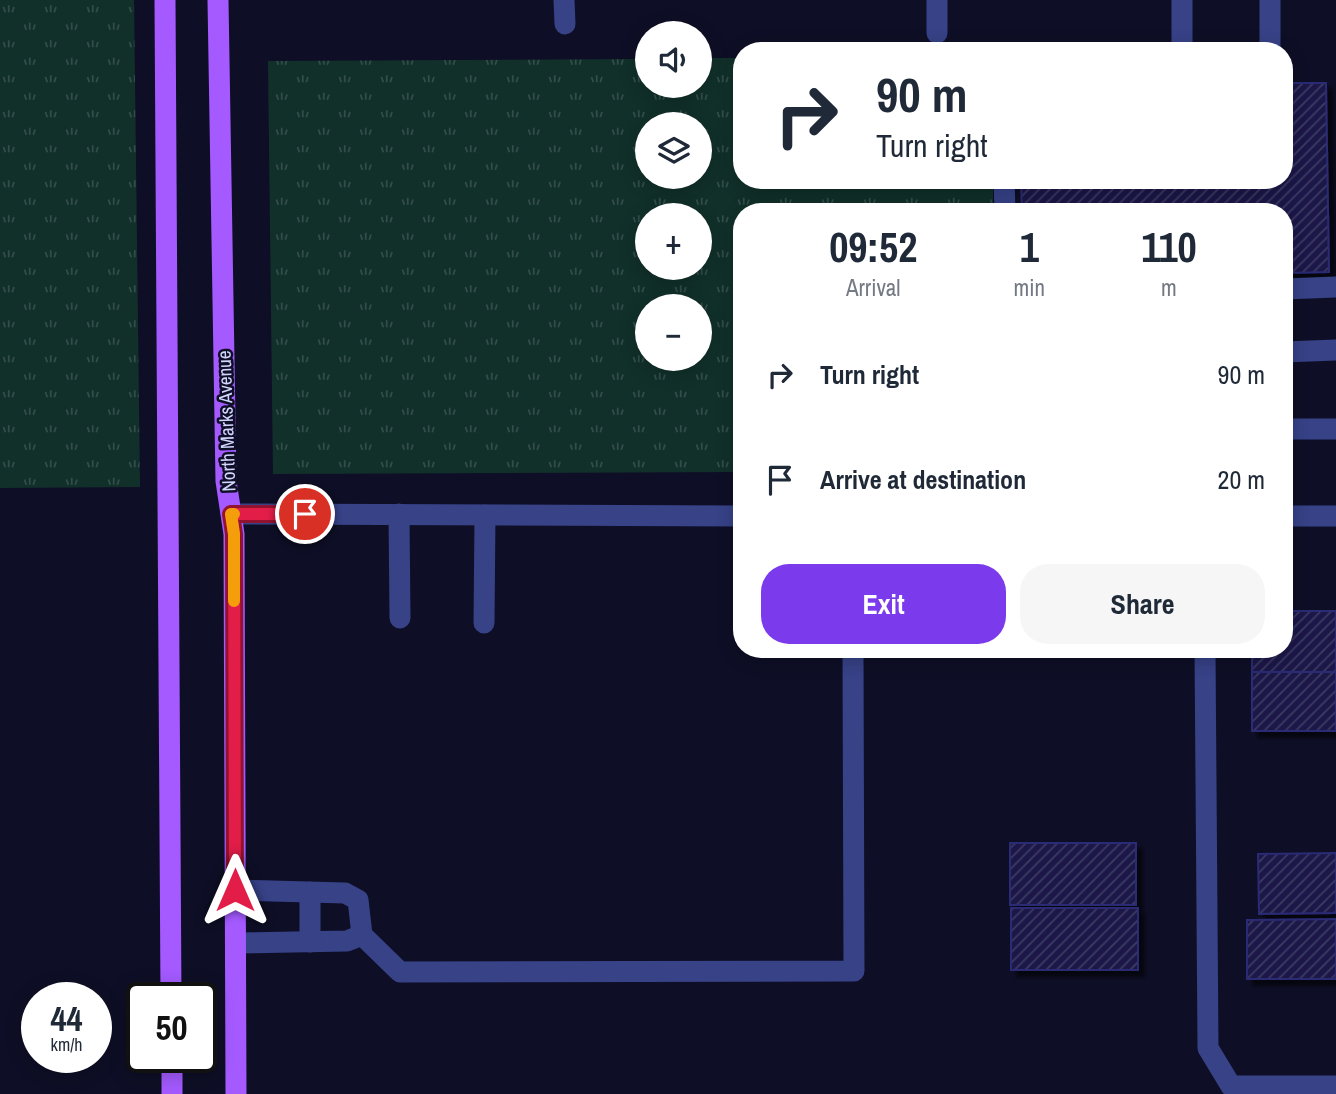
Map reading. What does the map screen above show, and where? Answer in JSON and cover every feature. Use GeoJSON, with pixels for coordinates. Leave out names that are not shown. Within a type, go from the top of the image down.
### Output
{"type":"FeatureCollection","features":[{"type":"Feature","properties":{"kind":"main road"},"geometry":{"type":"LineString","coordinates":[[165,0],[171,982]]}},
{"type":"Feature","properties":{"kind":"main road","name":"North Marks Avenue"},"geometry":{"type":"LineString","coordinates":[[218,0],[226,481],[234,534],[236,1094]]}},
{"type":"Feature","properties":{"kind":"main road"},"geometry":{"type":"LineString","coordinates":[[172,1073],[172,1094]]}},
{"type":"Feature","properties":{"kind":"street"},"geometry":{"type":"LineString","coordinates":[[564,0],[565,24]]}},
{"type":"Feature","properties":{"kind":"street"},"geometry":{"type":"LineString","coordinates":[[937,0],[937,33]]}},
{"type":"Feature","properties":{"kind":"street"},"geometry":{"type":"LineString","coordinates":[[1182,0],[1182,42]]}},
{"type":"Feature","properties":{"kind":"street"},"geometry":{"type":"LineString","coordinates":[[1270,0],[1270,42]]}},
{"type":"Feature","properties":{"kind":"street"},"geometry":{"type":"LineString","coordinates":[[1293,289],[1336,287]]}},
{"type":"Feature","properties":{"kind":"street"},"geometry":{"type":"LineString","coordinates":[[1293,352],[1336,350]]}},
{"type":"Feature","properties":{"kind":"street"},"geometry":{"type":"LineString","coordinates":[[1293,429],[1336,429]]}},
{"type":"Feature","properties":{"kind":"street"},"geometry":{"type":"LineString","coordinates":[[231,514],[733,516]]}},
{"type":"Feature","properties":{"kind":"street"},"geometry":{"type":"LineString","coordinates":[[399,514],[400,618]]}},
{"type":"Feature","properties":{"kind":"street"},"geometry":{"type":"LineString","coordinates":[[484,623],[485,515]]}},
{"type":"Feature","properties":{"kind":"street"},"geometry":{"type":"LineString","coordinates":[[1293,516],[1336,516]]}},
{"type":"Feature","properties":{"kind":"street"},"geometry":{"type":"LineString","coordinates":[[235,890],[345,893],[358,900],[362,935],[400,972],[854,971],[853,658]]}},
{"type":"Feature","properties":{"kind":"street"},"geometry":{"type":"LineString","coordinates":[[1205,658],[1208,1048],[1231,1086],[1336,1086]]}},
{"type":"Feature","properties":{"kind":"street"},"geometry":{"type":"LineString","coordinates":[[310,892],[310,942]]}},
{"type":"Feature","properties":{"kind":"street"},"geometry":{"type":"LineString","coordinates":[[236,943],[347,941],[362,935]]}},
{"type":"Feature","properties":{"kind":"green space"},"geometry":{"type":"Polygon","coordinates":[[[0,0],[134,0],[140,487],[0,488],[0,0]]]}},
{"type":"Feature","properties":{"kind":"green space"},"geometry":{"type":"Polygon","coordinates":[[[712,58],[733,58],[733,189],[993,189],[993,203],[733,203],[733,472],[273,474],[268,61],[635,59],[635,98],[712,98],[712,58]]]}},
{"type":"Feature","properties":{"kind":"building"},"geometry":{"type":"Polygon","coordinates":[[[1293,83],[1326,83],[1329,272],[1293,273],[1293,203],[1022,203],[1021,189],[1293,189],[1293,83]]]}},
{"type":"Feature","properties":{"kind":"building"},"geometry":{"type":"Polygon","coordinates":[[[1293,611],[1336,611],[1336,672],[1252,672],[1252,658],[1293,658],[1293,611]]]}},
{"type":"Feature","properties":{"kind":"building"},"geometry":{"type":"Polygon","coordinates":[[[1252,672],[1336,672],[1336,731],[1252,731],[1252,672]]]}},
{"type":"Feature","properties":{"kind":"building"},"geometry":{"type":"Polygon","coordinates":[[[1010,843],[1136,843],[1136,905],[1010,905],[1010,843]]]}},
{"type":"Feature","properties":{"kind":"building"},"geometry":{"type":"Polygon","coordinates":[[[1336,853],[1336,913],[1259,914],[1258,854],[1336,853]]]}},
{"type":"Feature","properties":{"kind":"building"},"geometry":{"type":"Polygon","coordinates":[[[1011,908],[1138,908],[1138,970],[1011,970],[1011,908]]]}},
{"type":"Feature","properties":{"kind":"building"},"geometry":{"type":"Polygon","coordinates":[[[1336,919],[1336,979],[1247,979],[1247,920],[1336,919]]]}},
{"type":"Feature","properties":{"kind":"slow traffic"},"geometry":{"type":"LineString","coordinates":[[234,514],[231,514],[234,534],[234,601]]}},
{"type":"Feature","properties":{"kind":"route"},"geometry":{"type":"LineString","coordinates":[[235,890],[234,534],[231,514],[305,514]]}}]}
